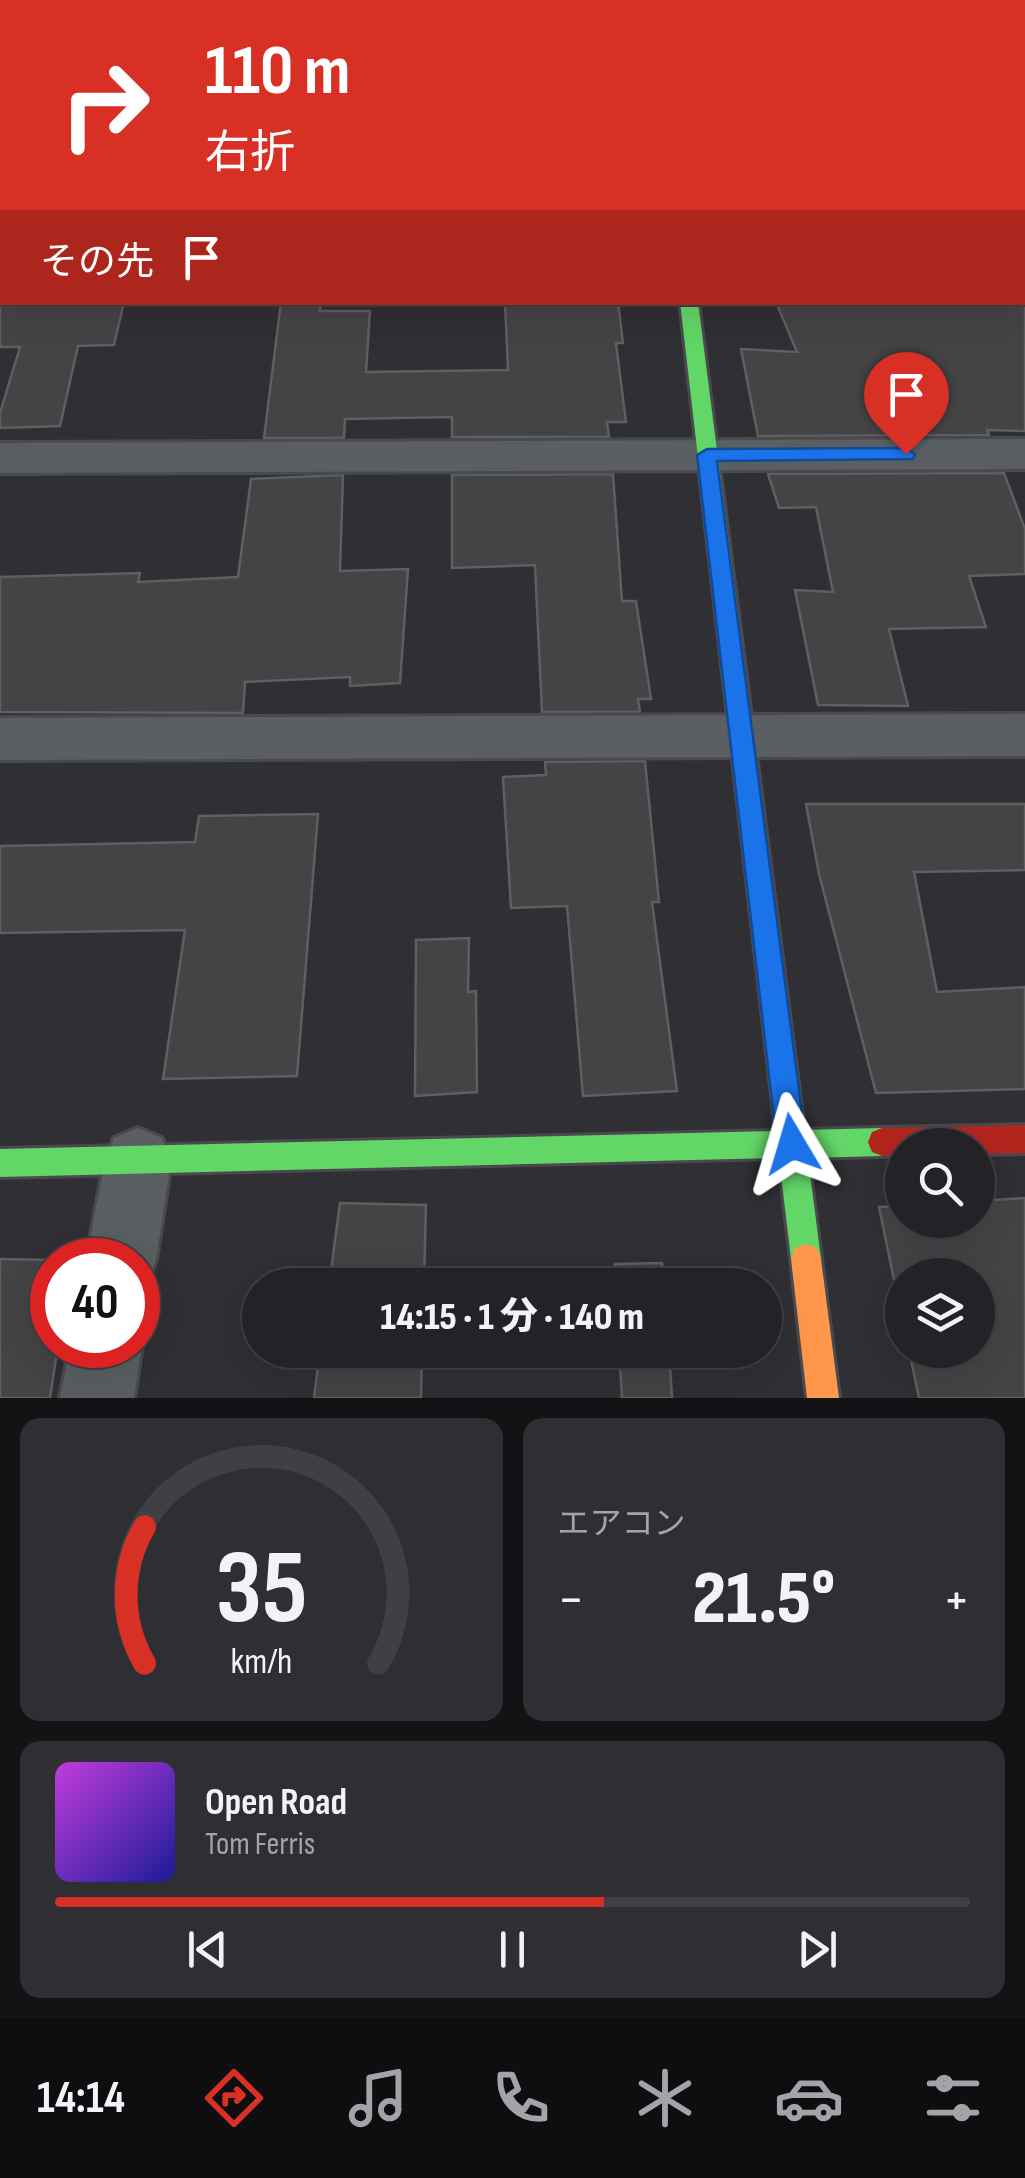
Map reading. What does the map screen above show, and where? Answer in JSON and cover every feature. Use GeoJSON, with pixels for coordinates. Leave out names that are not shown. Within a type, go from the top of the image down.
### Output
{"type":"FeatureCollection","features":[{"type":"Feature","properties":{"kind":"street"},"geometry":{"type":"LineString","coordinates":[[688,305],[822,1398]]}},
{"type":"Feature","properties":{"kind":"street"},"geometry":{"type":"LineString","coordinates":[[0,458],[1025,454]]}},
{"type":"Feature","properties":{"kind":"street"},"geometry":{"type":"LineString","coordinates":[[0,740],[1025,735]]}},
{"type":"Feature","properties":{"kind":"street"},"geometry":{"type":"LineString","coordinates":[[0,1163],[1025,1138]]}},
{"type":"Feature","properties":{"kind":"street"},"geometry":{"type":"LineString","coordinates":[[125,1238],[138,1161]]}},
{"type":"Feature","properties":{"kind":"street"},"geometry":{"type":"LineString","coordinates":[[97,1398],[102,1368]]}},
{"type":"Feature","properties":{"kind":"building"},"geometry":{"type":"Polygon","coordinates":[[[0,305],[123,305],[114,345],[78,346],[60,426],[0,428],[0,413],[20,347],[0,347],[0,305]]]}},
{"type":"Feature","properties":{"kind":"building"},"geometry":{"type":"Polygon","coordinates":[[[281,305],[321,305],[320,311],[370,311],[366,372],[508,370],[505,305],[618,305],[623,343],[616,343],[626,422],[607,422],[609,437],[452,437],[452,417],[345,419],[344,438],[264,438],[281,305]]]}},
{"type":"Feature","properties":{"kind":"building"},"geometry":{"type":"Polygon","coordinates":[[[777,305],[1025,305],[1025,431],[987,430],[989,435],[758,436],[741,349],[797,352],[777,305]]]}},
{"type":"Feature","properties":{"kind":"building"},"geometry":{"type":"Polygon","coordinates":[[[1004,473],[1025,529],[1025,574],[969,576],[986,627],[889,629],[908,706],[818,705],[795,590],[833,592],[816,507],[779,508],[768,474],[1004,473]]]}},
{"type":"Feature","properties":{"kind":"building"},"geometry":{"type":"Polygon","coordinates":[[[613,474],[622,601],[636,601],[651,699],[638,699],[640,712],[542,712],[535,565],[452,568],[452,475],[613,474]]]}},
{"type":"Feature","properties":{"kind":"building"},"geometry":{"type":"Polygon","coordinates":[[[343,475],[340,571],[408,569],[400,683],[350,686],[350,677],[245,682],[243,713],[0,712],[0,577],[140,573],[138,582],[238,577],[251,479],[343,475]]]}},
{"type":"Feature","properties":{"kind":"building"},"geometry":{"type":"Polygon","coordinates":[[[645,761],[659,902],[652,902],[677,1091],[583,1096],[567,906],[511,908],[503,777],[546,775],[545,762],[645,761]]]}},
{"type":"Feature","properties":{"kind":"building"},"geometry":{"type":"Polygon","coordinates":[[[806,804],[1025,804],[1025,870],[914,872],[937,992],[1025,987],[1025,1089],[876,1093],[819,874],[806,804]]]}},
{"type":"Feature","properties":{"kind":"building"},"geometry":{"type":"Polygon","coordinates":[[[318,814],[297,1076],[163,1079],[185,930],[0,933],[0,846],[195,842],[199,816],[318,814]]]}},
{"type":"Feature","properties":{"kind":"building"},"geometry":{"type":"Polygon","coordinates":[[[469,938],[468,992],[476,991],[477,1092],[415,1096],[416,940],[469,938]]]}},
{"type":"Feature","properties":{"kind":"building"},"geometry":{"type":"Polygon","coordinates":[[[1025,1198],[1025,1398],[919,1398],[913,1368],[995,1368],[995,1258],[889,1258],[885,1238],[995,1238],[995,1200],[1025,1198]]]}},
{"type":"Feature","properties":{"kind":"building"},"geometry":{"type":"Polygon","coordinates":[[[340,1203],[426,1205],[424,1268],[331,1268],[340,1203]]]}},
{"type":"Feature","properties":{"kind":"building"},"geometry":{"type":"Polygon","coordinates":[[[879,1207],[885,1207],[885,1236],[879,1207]]]}},
{"type":"Feature","properties":{"kind":"building"},"geometry":{"type":"Polygon","coordinates":[[[0,1259],[30,1260],[30,1368],[55,1368],[50,1398],[0,1398],[0,1259]]]}},
{"type":"Feature","properties":{"kind":"building"},"geometry":{"type":"Polygon","coordinates":[[[662,1263],[662,1268],[615,1268],[615,1264],[662,1263]]]}},
{"type":"Feature","properties":{"kind":"building"},"geometry":{"type":"Polygon","coordinates":[[[318,1368],[422,1368],[421,1398],[314,1398],[318,1368]]]}},
{"type":"Feature","properties":{"kind":"building"},"geometry":{"type":"Polygon","coordinates":[[[620,1368],[670,1368],[672,1398],[622,1398],[620,1368]]]}},
{"type":"Feature","properties":{"kind":"traffic: fast"},"geometry":{"type":"LineString","coordinates":[[689,305],[806,1259]]}},
{"type":"Feature","properties":{"kind":"traffic: fast"},"geometry":{"type":"LineString","coordinates":[[0,1163],[882,1142]]}},
{"type":"Feature","properties":{"kind":"traffic: slow"},"geometry":{"type":"LineString","coordinates":[[806,1259],[823,1398]]}},
{"type":"Feature","properties":{"kind":"traffic: jam"},"geometry":{"type":"LineString","coordinates":[[882,1142],[1025,1139]]}},
{"type":"Feature","properties":{"kind":"route"},"geometry":{"type":"LineString","coordinates":[[792,1144],[707,455],[906,454]]}}]}
